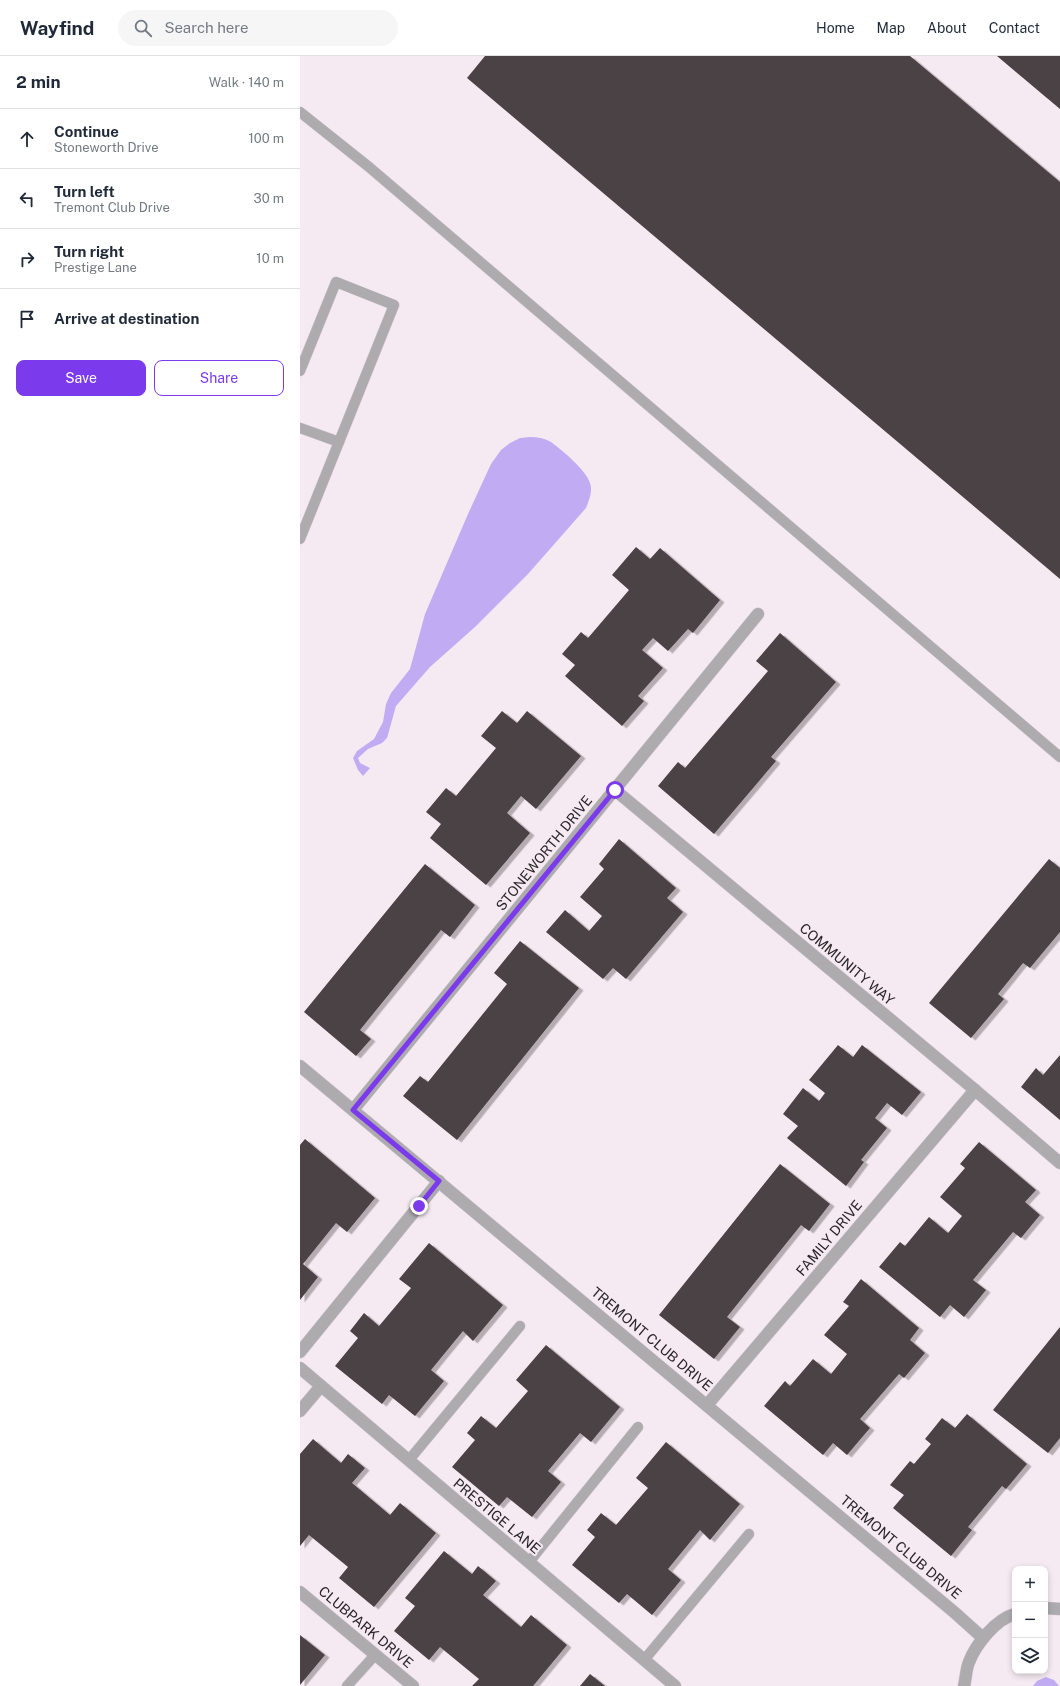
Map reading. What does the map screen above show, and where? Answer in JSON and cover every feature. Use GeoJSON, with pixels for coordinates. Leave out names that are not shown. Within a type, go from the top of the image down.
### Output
{"type":"FeatureCollection","features":[{"type":"Feature","properties":{"kind":"street","name":"STONEWORTH DRIVE"},"geometry":{"type":"LineString","coordinates":[[353,1110],[758,614]]}},
{"type":"Feature","properties":{"kind":"street","name":"COMMUNITY WAY"},"geometry":{"type":"LineString","coordinates":[[615,790],[975,1090],[1060,1163]]}},
{"type":"Feature","properties":{"kind":"street","name":"TREMONT CLUB DRIVE"},"geometry":{"type":"LineString","coordinates":[[300,1066],[707,1405],[983,1638]]}},
{"type":"Feature","properties":{"kind":"street","name":"FAMILY DRIVE"},"geometry":{"type":"LineString","coordinates":[[707,1405],[975,1090]]}},
{"type":"Feature","properties":{"kind":"street"},"geometry":{"type":"LineString","coordinates":[[300,1352],[439,1181]]}},
{"type":"Feature","properties":{"kind":"street","name":"PRESTIGE LANE"},"geometry":{"type":"LineString","coordinates":[[300,1368],[675,1686]]}},
{"type":"Feature","properties":{"kind":"street"},"geometry":{"type":"LineString","coordinates":[[300,1411],[321,1386]]}},
{"type":"Feature","properties":{"kind":"street","name":"CLUBPARK DRIVE"},"geometry":{"type":"LineString","coordinates":[[300,1592],[413,1686]]}},
{"type":"Feature","properties":{"kind":"street"},"geometry":{"type":"LineString","coordinates":[[1048,1608],[1060,1609]]}},
{"type":"Feature","properties":{"kind":"street"},"geometry":{"type":"LineString","coordinates":[[964,1686],[968,1663],[976,1647],[993,1627],[1012,1616]]}},
{"type":"Feature","properties":{"kind":"lane"},"geometry":{"type":"LineString","coordinates":[[300,112],[370,167],[1060,757]]}},
{"type":"Feature","properties":{"kind":"lane"},"geometry":{"type":"LineString","coordinates":[[300,371],[336,282],[394,305],[300,539]]}},
{"type":"Feature","properties":{"kind":"lane"},"geometry":{"type":"LineString","coordinates":[[300,428],[339,442]]}},
{"type":"Feature","properties":{"kind":"lane"},"geometry":{"type":"LineString","coordinates":[[409,1460],[520,1326]]}},
{"type":"Feature","properties":{"kind":"lane"},"geometry":{"type":"LineString","coordinates":[[529,1562],[638,1427]]}},
{"type":"Feature","properties":{"kind":"lane"},"geometry":{"type":"LineString","coordinates":[[644,1660],[749,1534]]}},
{"type":"Feature","properties":{"kind":"lane"},"geometry":{"type":"LineString","coordinates":[[347,1686],[375,1654]]}},
{"type":"Feature","properties":{"kind":"shaded area"},"geometry":{"type":"Polygon","coordinates":[[[520,438],[540,438],[551,442],[584,472],[590,483],[591,490],[586,508],[528,574],[475,627],[430,667],[396,706],[387,738],[382,743],[368,749],[358,758],[360,763],[370,768],[363,776],[358,770],[353,758],[357,751],[374,739],[383,722],[386,704],[391,693],[410,669],[425,614],[491,464],[501,450],[510,443],[520,438]]]}},
{"type":"Feature","properties":{"kind":"shaded area"},"geometry":{"type":"Polygon","coordinates":[[[1046,1677],[1054,1680],[1059,1686],[1033,1686],[1037,1681],[1046,1677]]]}},
{"type":"Feature","properties":{"kind":"building"},"geometry":{"type":"Polygon","coordinates":[[[485,56],[910,56],[1060,182],[1060,579],[467,78],[485,56]]]}},
{"type":"Feature","properties":{"kind":"building"},"geometry":{"type":"Polygon","coordinates":[[[997,56],[1060,56],[1060,109],[997,56]]]}},
{"type":"Feature","properties":{"kind":"building"},"geometry":{"type":"Polygon","coordinates":[[[636,547],[650,559],[660,548],[720,600],[693,633],[688,629],[668,651],[653,638],[642,650],[663,668],[638,696],[644,701],[622,726],[565,676],[575,665],[562,654],[581,632],[588,638],[629,590],[612,575],[636,547]]]}},
{"type":"Feature","properties":{"kind":"building"},"geometry":{"type":"Polygon","coordinates":[[[780,633],[836,682],[771,757],[776,761],[714,834],[658,786],[678,762],[685,768],[768,671],[756,661],[780,633]]]}},
{"type":"Feature","properties":{"kind":"building"},"geometry":{"type":"Polygon","coordinates":[[[502,711],[517,723],[527,711],[581,756],[536,809],[521,796],[507,813],[530,833],[486,885],[430,838],[441,824],[426,812],[446,788],[456,796],[496,748],[481,736],[502,711]]]}},
{"type":"Feature","properties":{"kind":"building"},"geometry":{"type":"Polygon","coordinates":[[[619,839],[676,888],[667,898],[683,912],[626,979],[613,968],[603,979],[546,932],[565,910],[589,931],[602,916],[580,897],[604,869],[599,864],[619,839]]]}},
{"type":"Feature","properties":{"kind":"building"},"geometry":{"type":"Polygon","coordinates":[[[1049,859],[1060,868],[1060,932],[1030,968],[1023,963],[998,994],[1004,999],[971,1038],[929,1003],[1049,859]]]}},
{"type":"Feature","properties":{"kind":"building"},"geometry":{"type":"Polygon","coordinates":[[[425,864],[475,905],[450,937],[441,930],[360,1030],[371,1039],[356,1056],[304,1012],[425,864]]]}},
{"type":"Feature","properties":{"kind":"building"},"geometry":{"type":"Polygon","coordinates":[[[520,941],[579,988],[457,1140],[403,1096],[420,1076],[428,1082],[507,984],[494,973],[520,941]]]}},
{"type":"Feature","properties":{"kind":"building"},"geometry":{"type":"Polygon","coordinates":[[[838,1045],[853,1057],[862,1045],[921,1092],[902,1115],[887,1103],[875,1118],[887,1128],[861,1160],[864,1162],[846,1186],[787,1138],[798,1126],[783,1114],[803,1088],[819,1101],[825,1093],[809,1080],[838,1045]]]}},
{"type":"Feature","properties":{"kind":"building"},"geometry":{"type":"Polygon","coordinates":[[[1060,1055],[1060,1120],[1021,1087],[1036,1068],[1043,1075],[1060,1055]]]}},
{"type":"Feature","properties":{"kind":"building"},"geometry":{"type":"Polygon","coordinates":[[[305,1139],[375,1198],[347,1232],[336,1223],[303,1264],[318,1277],[300,1300],[300,1145],[305,1139]]]}},
{"type":"Feature","properties":{"kind":"building"},"geometry":{"type":"Polygon","coordinates":[[[979,1142],[1036,1190],[1025,1202],[1040,1215],[1021,1238],[1013,1232],[973,1280],[986,1290],[964,1317],[950,1305],[940,1317],[879,1267],[900,1242],[905,1246],[929,1217],[948,1233],[962,1216],[940,1197],[965,1168],[960,1164],[979,1142]]]}},
{"type":"Feature","properties":{"kind":"building"},"geometry":{"type":"Polygon","coordinates":[[[780,1164],[830,1204],[809,1231],[801,1225],[727,1317],[740,1327],[714,1359],[659,1315],[780,1164]]]}},
{"type":"Feature","properties":{"kind":"building"},"geometry":{"type":"Polygon","coordinates":[[[429,1243],[503,1305],[473,1341],[463,1331],[431,1370],[444,1381],[415,1416],[389,1395],[382,1404],[335,1366],[358,1338],[350,1331],[364,1313],[379,1326],[411,1288],[399,1279],[429,1243]]]}},
{"type":"Feature","properties":{"kind":"building"},"geometry":{"type":"Polygon","coordinates":[[[861,1279],[919,1328],[910,1340],[925,1353],[904,1378],[899,1374],[860,1419],[870,1428],[847,1455],[833,1443],[823,1455],[764,1406],[785,1381],[790,1386],[813,1359],[831,1374],[847,1354],[824,1335],[849,1306],[843,1302],[861,1279]]]}},
{"type":"Feature","properties":{"kind":"building"},"geometry":{"type":"Polygon","coordinates":[[[1060,1327],[1060,1438],[1048,1453],[993,1410],[1060,1327]]]}},
{"type":"Feature","properties":{"kind":"building"},"geometry":{"type":"Polygon","coordinates":[[[546,1345],[620,1407],[591,1442],[580,1433],[548,1471],[561,1482],[532,1517],[507,1497],[499,1506],[452,1467],[475,1440],[467,1433],[481,1416],[496,1428],[528,1391],[516,1380],[546,1345]]]}},
{"type":"Feature","properties":{"kind":"building"},"geometry":{"type":"Polygon","coordinates":[[[967,1414],[1027,1464],[1006,1489],[1002,1486],[968,1527],[972,1530],[951,1556],[893,1508],[904,1495],[890,1485],[910,1461],[914,1464],[931,1444],[925,1439],[942,1418],[955,1428],[967,1414]]]}},
{"type":"Feature","properties":{"kind":"building"},"geometry":{"type":"Polygon","coordinates":[[[313,1439],[341,1463],[348,1454],[365,1468],[352,1483],[390,1515],[400,1503],[436,1533],[374,1607],[339,1578],[348,1567],[309,1535],[300,1546],[300,1454],[313,1439]]]}},
{"type":"Feature","properties":{"kind":"building"},"geometry":{"type":"Polygon","coordinates":[[[666,1442],[740,1504],[710,1540],[700,1530],[668,1569],[681,1580],[652,1615],[627,1594],[619,1603],[572,1565],[595,1537],[587,1530],[601,1513],[616,1525],[648,1488],[636,1478],[666,1442]]]}},
{"type":"Feature","properties":{"kind":"building"},"geometry":{"type":"Polygon","coordinates":[[[444,1551],[472,1574],[478,1566],[496,1581],[483,1595],[521,1627],[531,1615],[567,1645],[533,1686],[472,1686],[479,1679],[440,1647],[429,1660],[394,1631],[415,1606],[405,1598],[444,1551]]]}},
{"type":"Feature","properties":{"kind":"building"},"geometry":{"type":"Polygon","coordinates":[[[300,1635],[325,1655],[300,1685],[300,1635]]]}},
{"type":"Feature","properties":{"kind":"building"},"geometry":{"type":"Polygon","coordinates":[[[590,1674],[605,1686],[580,1686],[590,1674]]]}},
{"type":"Feature","properties":{"kind":"route"},"geometry":{"type":"LineString","coordinates":[[419,1206],[439,1181],[353,1110],[615,790]]}}]}
